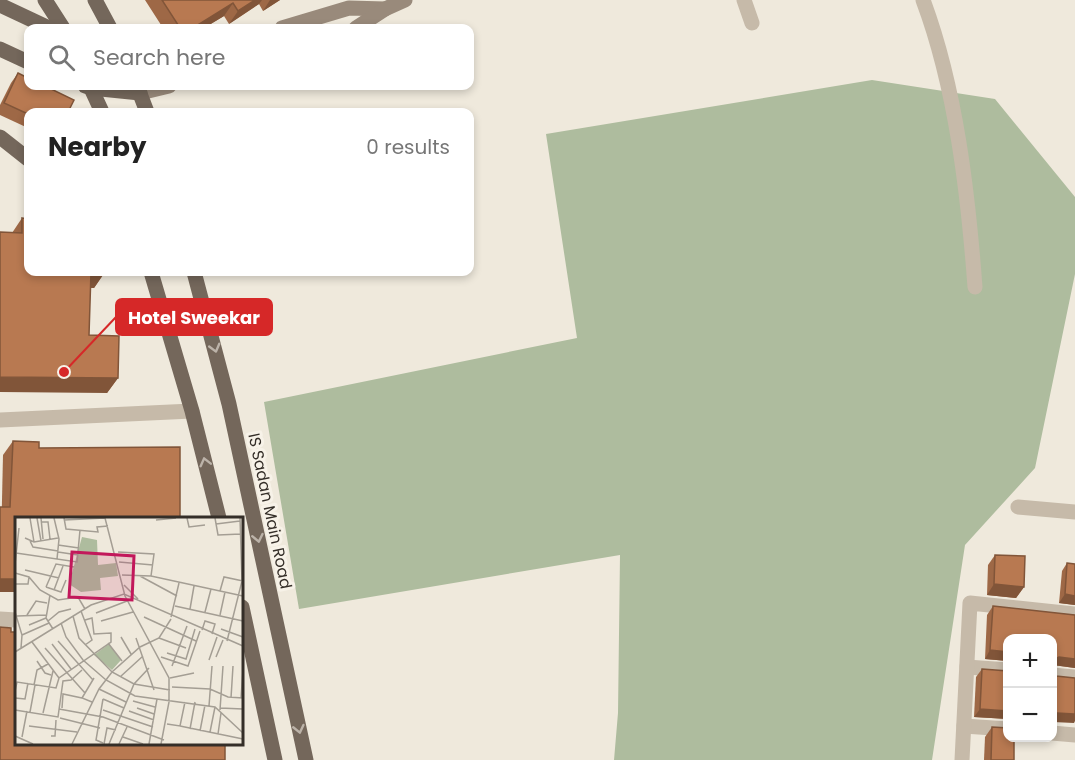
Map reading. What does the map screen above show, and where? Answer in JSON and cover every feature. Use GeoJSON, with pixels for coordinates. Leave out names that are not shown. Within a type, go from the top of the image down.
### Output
{"type":"FeatureCollection","features":[{"type":"Feature","properties":{"kind":"main road"},"geometry":{"type":"LineString","coordinates":[[45,0],[60,24]]}},
{"type":"Feature","properties":{"kind":"main road"},"geometry":{"type":"LineString","coordinates":[[95,0],[108,24]]}},
{"type":"Feature","properties":{"kind":"main road"},"geometry":{"type":"LineString","coordinates":[[362,24],[385,9],[405,0]]}},
{"type":"Feature","properties":{"kind":"main road"},"geometry":{"type":"LineString","coordinates":[[0,5],[40,24]]}},
{"type":"Feature","properties":{"kind":"main road"},"geometry":{"type":"LineString","coordinates":[[295,24],[349,8],[385,9]]}},
{"type":"Feature","properties":{"kind":"main road"},"geometry":{"type":"LineString","coordinates":[[0,50],[24,60]]}},
{"type":"Feature","properties":{"kind":"main road"},"geometry":{"type":"LineString","coordinates":[[91,90],[100,108]]}},
{"type":"Feature","properties":{"kind":"main road"},"geometry":{"type":"LineString","coordinates":[[139,90],[146,108]]}},
{"type":"Feature","properties":{"kind":"main road"},"geometry":{"type":"LineString","coordinates":[[0,137],[24,156]]}},
{"type":"Feature","properties":{"kind":"main road"},"geometry":{"type":"LineString","coordinates":[[152,276],[192,411],[218,517]]}},
{"type":"Feature","properties":{"kind":"main road","name":"IS Sadan Main Road"},"geometry":{"type":"LineString","coordinates":[[195,276],[230,404],[306,760]]}},
{"type":"Feature","properties":{"kind":"main road"},"geometry":{"type":"LineString","coordinates":[[244,628],[275,760]]}},
{"type":"Feature","properties":{"kind":"street"},"geometry":{"type":"LineString","coordinates":[[744,0],[752,23]]}},
{"type":"Feature","properties":{"kind":"street"},"geometry":{"type":"LineString","coordinates":[[923,0],[936,35],[948,84],[971,234],[975,287]]}},
{"type":"Feature","properties":{"kind":"street"},"geometry":{"type":"LineString","coordinates":[[0,420],[192,411]]}},
{"type":"Feature","properties":{"kind":"street"},"geometry":{"type":"LineString","coordinates":[[1018,507],[1075,512]]}},
{"type":"Feature","properties":{"kind":"street"},"geometry":{"type":"LineString","coordinates":[[962,760],[970,603],[1075,614]]}},
{"type":"Feature","properties":{"kind":"street"},"geometry":{"type":"LineString","coordinates":[[0,619],[15,620]]}},
{"type":"Feature","properties":{"kind":"street"},"geometry":{"type":"LineString","coordinates":[[967,666],[1003,670]]}},
{"type":"Feature","properties":{"kind":"street"},"geometry":{"type":"LineString","coordinates":[[1057,675],[1075,677]]}},
{"type":"Feature","properties":{"kind":"street"},"geometry":{"type":"LineString","coordinates":[[964,726],[1003,729]]}},
{"type":"Feature","properties":{"kind":"street"},"geometry":{"type":"LineString","coordinates":[[1057,733],[1075,735]]}},
{"type":"Feature","properties":{"kind":"green space"},"geometry":{"type":"Polygon","coordinates":[[[872,80],[995,99],[1075,197],[1075,274],[1035,468],[965,545],[932,760],[614,760],[618,713],[620,555],[299,609],[264,402],[577,338],[546,134],[872,80]]]}},
{"type":"Feature","properties":{"kind":"building"},"geometry":{"type":"Polygon","coordinates":[[[162,0],[255,0],[238,11],[233,3],[199,24],[177,24],[162,0]]]}},
{"type":"Feature","properties":{"kind":"building"},"geometry":{"type":"Polygon","coordinates":[[[18,73],[24,76],[24,90],[53,90],[74,100],[70,108],[24,108],[24,112],[4,103],[18,73]]]}},
{"type":"Feature","properties":{"kind":"building"},"geometry":{"type":"Polygon","coordinates":[[[22,218],[24,218],[24,276],[91,276],[89,335],[119,336],[118,378],[0,377],[0,232],[22,233],[22,218]]]}},
{"type":"Feature","properties":{"kind":"building"},"geometry":{"type":"Polygon","coordinates":[[[13,441],[39,442],[39,448],[180,447],[180,517],[15,517],[15,579],[0,579],[0,507],[10,507],[13,441]]]}},
{"type":"Feature","properties":{"kind":"building"},"geometry":{"type":"Polygon","coordinates":[[[995,555],[1025,556],[1024,587],[994,584],[995,555]]]}},
{"type":"Feature","properties":{"kind":"building"},"geometry":{"type":"Polygon","coordinates":[[[1067,563],[1075,564],[1075,596],[1065,594],[1067,563]]]}},
{"type":"Feature","properties":{"kind":"building"},"geometry":{"type":"Polygon","coordinates":[[[993,606],[1075,615],[1075,659],[1057,658],[1057,634],[1003,634],[1003,651],[990,650],[993,606]]]}},
{"type":"Feature","properties":{"kind":"building"},"geometry":{"type":"Polygon","coordinates":[[[0,627],[11,628],[11,632],[15,632],[15,745],[225,745],[225,760],[0,760],[0,627]]]}},
{"type":"Feature","properties":{"kind":"building"},"geometry":{"type":"Polygon","coordinates":[[[982,669],[1003,671],[1003,711],[980,709],[982,669]]]}},
{"type":"Feature","properties":{"kind":"building"},"geometry":{"type":"Polygon","coordinates":[[[1057,676],[1075,678],[1075,714],[1057,713],[1057,676]]]}},
{"type":"Feature","properties":{"kind":"building"},"geometry":{"type":"Polygon","coordinates":[[[992,727],[1003,728],[1003,742],[1014,742],[1014,760],[991,760],[992,727]]]}},
{"type":"Feature","properties":{"kind":"place","name":"Hotel Sweekar"},"geometry":{"type":"Point","coordinates":[64,372]}}]}
